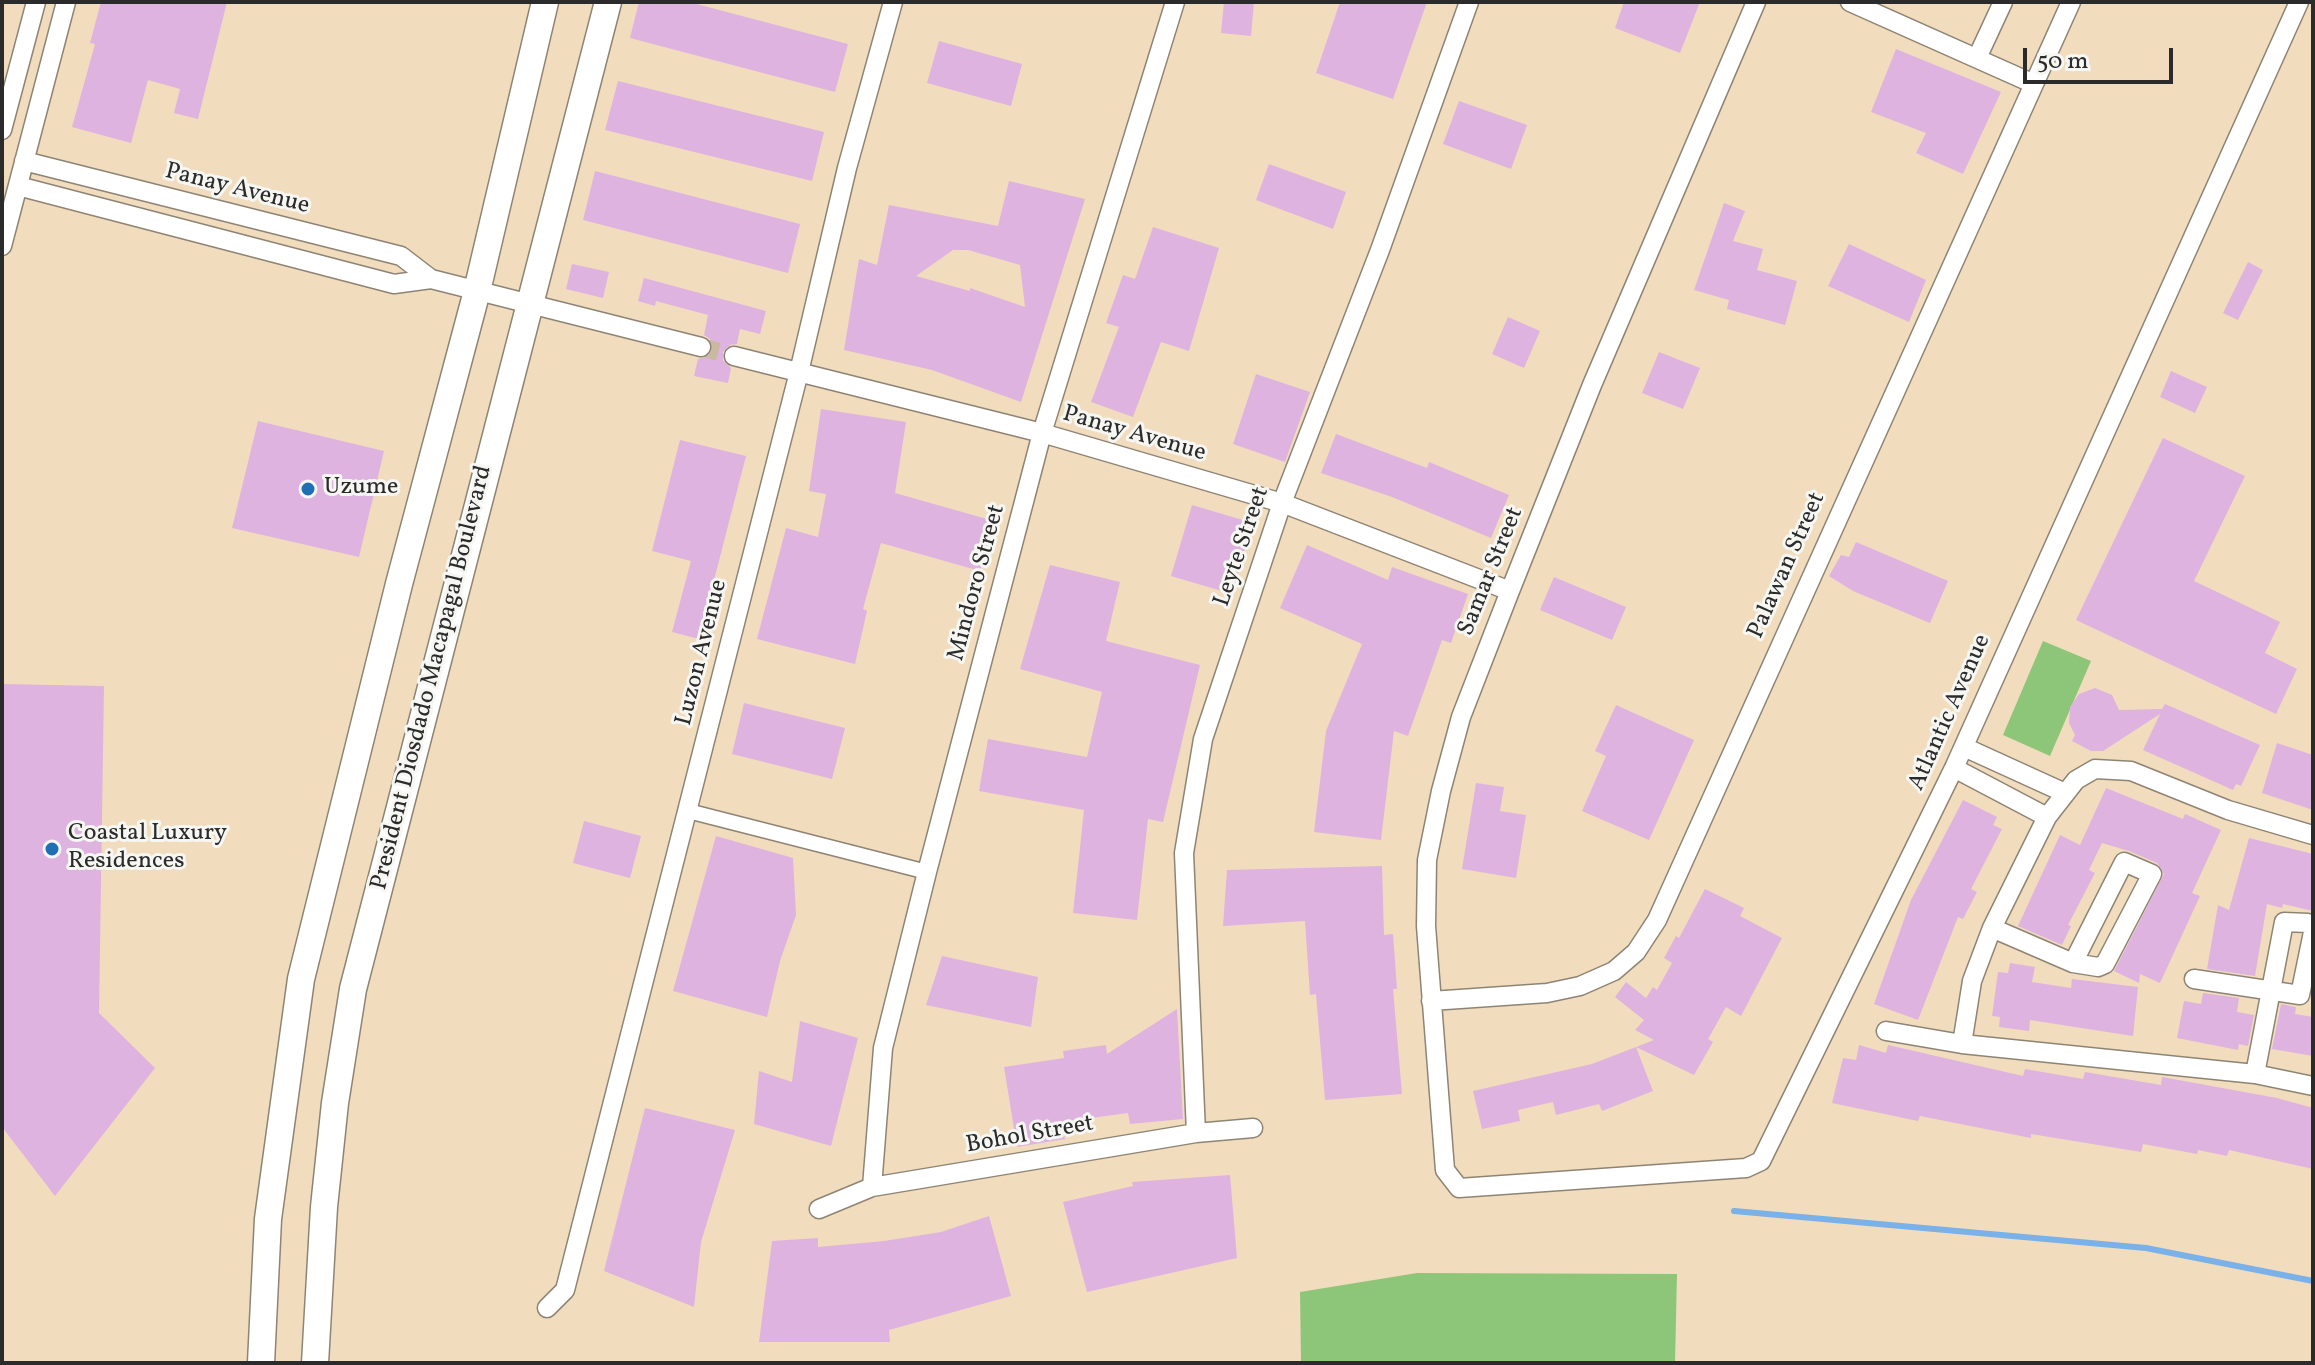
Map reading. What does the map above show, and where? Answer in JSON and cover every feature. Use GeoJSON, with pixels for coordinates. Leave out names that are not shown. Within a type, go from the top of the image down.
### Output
{"type":"FeatureCollection","features":[{"type":"Feature","properties":{"kind":"main road"},"geometry":{"type":"LineString","coordinates":[[261,1363],[268,1219],[301,979],[399,584],[477,291],[545,2]]}},
{"type":"Feature","properties":{"kind":"main road","name":"President Diosdado Macapagal Boulevard"},"geometry":{"type":"LineString","coordinates":[[315,1363],[324,1207],[335,1103],[353,989],[608,2]]}},
{"type":"Feature","properties":{"kind":"street"},"geometry":{"type":"LineString","coordinates":[[2,130],[36,2]]}},
{"type":"Feature","properties":{"kind":"street"},"geometry":{"type":"LineString","coordinates":[[2,246],[66,2]]}},
{"type":"Feature","properties":{"kind":"street","name":"Luzon Avenue"},"geometry":{"type":"LineString","coordinates":[[547,1308],[565,1290],[799,372],[847,168],[893,2]]}},
{"type":"Feature","properties":{"kind":"street","name":"Mindoro Street"},"geometry":{"type":"LineString","coordinates":[[872,1187],[883,1048],[927,872],[1042,433],[1175,2]]}},
{"type":"Feature","properties":{"kind":"street","name":"Leyte Street"},"geometry":{"type":"LineString","coordinates":[[1196,1133],[1184,853],[1203,739],[1282,503],[1380,250],[1469,2]]}},
{"type":"Feature","properties":{"kind":"street","name":"Samar Street"},"geometry":{"type":"LineString","coordinates":[[1459,1188],[1445,1170],[1426,926],[1427,860],[1461,717],[1592,385],[1756,2]]}},
{"type":"Feature","properties":{"kind":"street"},"geometry":{"type":"LineString","coordinates":[[1850,2],[2034,84]]}},
{"type":"Feature","properties":{"kind":"street"},"geometry":{"type":"LineString","coordinates":[[1977,58],[2003,2]]}},
{"type":"Feature","properties":{"kind":"street","name":"Palawan Street"},"geometry":{"type":"LineString","coordinates":[[1431,1001],[1547,993],[1580,986],[1614,971],[1643,941],[1657,920],[2071,2]]}},
{"type":"Feature","properties":{"kind":"street","name":"Atlantic Avenue"},"geometry":{"type":"LineString","coordinates":[[1459,1188],[1746,1168],[1761,1161],[1964,747],[2299,2]]}},
{"type":"Feature","properties":{"kind":"street","name":"Panay Avenue"},"geometry":{"type":"LineString","coordinates":[[24,161],[401,256],[431,279]]}},
{"type":"Feature","properties":{"kind":"street","name":"Panay Avenue"},"geometry":{"type":"LineString","coordinates":[[18,186],[394,284],[431,279],[701,347]]}},
{"type":"Feature","properties":{"kind":"street","name":"Panay Avenue"},"geometry":{"type":"LineString","coordinates":[[734,356],[1042,433],[1282,503],[1510,591]]}},
{"type":"Feature","properties":{"kind":"street"},"geometry":{"type":"LineString","coordinates":[[1964,747],[2065,793]]}},
{"type":"Feature","properties":{"kind":"street"},"geometry":{"type":"LineString","coordinates":[[1954,768],[2047,817]]}},
{"type":"Feature","properties":{"kind":"street"},"geometry":{"type":"LineString","coordinates":[[1962,1044],[1972,981],[1992,928],[2047,817],[2076,780],[2095,769],[2131,771],[2228,810],[2313,835]]}},
{"type":"Feature","properties":{"kind":"street"},"geometry":{"type":"LineString","coordinates":[[688,811],[927,872]]}},
{"type":"Feature","properties":{"kind":"street"},"geometry":{"type":"LineString","coordinates":[[1992,928],[2073,963],[2098,967],[2105,964],[2152,874],[2124,862],[2073,963]]}},
{"type":"Feature","properties":{"kind":"street"},"geometry":{"type":"LineString","coordinates":[[2194,979],[2271,992],[2300,995],[2313,930],[2308,923],[2284,922],[2271,992],[2255,1074]]}},
{"type":"Feature","properties":{"kind":"street"},"geometry":{"type":"LineString","coordinates":[[1886,1031],[1962,1044],[2255,1074],[2313,1086]]}},
{"type":"Feature","properties":{"kind":"street","name":"Bohol Street"},"geometry":{"type":"LineString","coordinates":[[819,1209],[872,1187],[1196,1133],[1253,1128]]}},
{"type":"Feature","properties":{"kind":"green space"},"geometry":{"type":"Polygon","coordinates":[[[2043,641],[2091,661],[2050,756],[2003,735],[2043,641]]]}},
{"type":"Feature","properties":{"kind":"green space"},"geometry":{"type":"Polygon","coordinates":[[[1417,1273],[1677,1274],[1675,1363],[1301,1363],[1300,1292],[1417,1273]]]}},
{"type":"Feature","properties":{"kind":"building"},"geometry":{"type":"Polygon","coordinates":[[[101,2],[227,2],[198,119],[174,113],[180,89],[148,80],[131,143],[72,127],[95,44],[90,43],[101,2]]]}},
{"type":"Feature","properties":{"kind":"building"},"geometry":{"type":"Polygon","coordinates":[[[639,2],[689,2],[848,44],[835,92],[630,38],[639,2]]]}},
{"type":"Feature","properties":{"kind":"building"},"geometry":{"type":"Polygon","coordinates":[[[1224,2],[1254,2],[1251,36],[1221,33],[1224,2]]]}},
{"type":"Feature","properties":{"kind":"building"},"geometry":{"type":"Polygon","coordinates":[[[1340,2],[1427,2],[1393,99],[1316,73],[1340,2]]]}},
{"type":"Feature","properties":{"kind":"building"},"geometry":{"type":"Polygon","coordinates":[[[1624,2],[1700,2],[1680,53],[1615,28],[1624,2]]]}},
{"type":"Feature","properties":{"kind":"building"},"geometry":{"type":"Polygon","coordinates":[[[939,41],[1022,64],[1011,106],[927,83],[939,41]]]}},
{"type":"Feature","properties":{"kind":"building"},"geometry":{"type":"Polygon","coordinates":[[[1896,49],[2001,92],[1963,174],[1916,153],[1926,133],[1871,112],[1896,49]]]}},
{"type":"Feature","properties":{"kind":"building"},"geometry":{"type":"Polygon","coordinates":[[[618,81],[824,132],[812,181],[605,130],[618,81]]]}},
{"type":"Feature","properties":{"kind":"building"},"geometry":{"type":"Polygon","coordinates":[[[1459,101],[1527,125],[1511,169],[1443,144],[1459,101]]]}},
{"type":"Feature","properties":{"kind":"building"},"geometry":{"type":"Polygon","coordinates":[[[1269,164],[1346,192],[1333,229],[1256,200],[1269,164]]]}},
{"type":"Feature","properties":{"kind":"building"},"geometry":{"type":"Polygon","coordinates":[[[595,171],[800,224],[788,273],[583,220],[595,171]]]}},
{"type":"Feature","properties":{"kind":"building"},"geometry":{"type":"Polygon","coordinates":[[[1009,181],[1085,199],[1021,402],[932,370],[844,350],[859,259],[877,265],[889,205],[998,226],[1009,181]],[[953,250],[916,276],[970,291],[970,288],[1025,307],[1020,265],[968,250],[953,250]]]}},
{"type":"Feature","properties":{"kind":"building"},"geometry":{"type":"Polygon","coordinates":[[[1724,203],[1745,211],[1733,241],[1763,249],[1757,270],[1797,281],[1785,325],[1727,309],[1729,300],[1694,290],[1724,203]]]}},
{"type":"Feature","properties":{"kind":"building"},"geometry":{"type":"Polygon","coordinates":[[[1153,227],[1219,248],[1189,351],[1161,342],[1133,417],[1091,402],[1119,327],[1106,323],[1123,275],[1135,279],[1153,227]]]}},
{"type":"Feature","properties":{"kind":"building"},"geometry":{"type":"Polygon","coordinates":[[[1849,244],[1926,280],[1909,322],[1828,286],[1849,244]]]}},
{"type":"Feature","properties":{"kind":"building"},"geometry":{"type":"Polygon","coordinates":[[[2248,262],[2263,270],[2238,320],[2223,313],[2248,262]]]}},
{"type":"Feature","properties":{"kind":"building"},"geometry":{"type":"Polygon","coordinates":[[[572,264],[609,272],[603,298],[566,289],[572,264]]]}},
{"type":"Feature","properties":{"kind":"building"},"geometry":{"type":"Polygon","coordinates":[[[644,278],[766,311],[760,334],[740,329],[737,344],[730,345],[723,352],[723,360],[731,368],[728,383],[694,376],[698,359],[709,356],[713,349],[710,339],[704,335],[708,315],[656,301],[655,306],[638,301],[644,278]]]}},
{"type":"Feature","properties":{"kind":"building"},"geometry":{"type":"Polygon","coordinates":[[[1508,317],[1540,331],[1524,368],[1492,354],[1508,317]]]}},
{"type":"Feature","properties":{"kind":"building"},"geometry":{"type":"Polygon","coordinates":[[[1659,352],[1700,368],[1683,409],[1642,393],[1659,352]]]}},
{"type":"Feature","properties":{"kind":"building"},"geometry":{"type":"Polygon","coordinates":[[[2171,371],[2207,387],[2195,413],[2160,397],[2171,371]]]}},
{"type":"Feature","properties":{"kind":"building"},"geometry":{"type":"Polygon","coordinates":[[[1256,374],[1310,392],[1285,462],[1233,444],[1256,374]]]}},
{"type":"Feature","properties":{"kind":"building"},"geometry":{"type":"Polygon","coordinates":[[[821,409],[906,422],[895,493],[994,521],[980,571],[881,543],[863,609],[867,611],[855,664],[757,639],[786,528],[818,537],[826,494],[809,491],[821,409]]]}},
{"type":"Feature","properties":{"kind":"building","name":"Uzume"},"geometry":{"type":"Polygon","coordinates":[[[258,421],[384,451],[359,557],[232,528],[258,421]]]}},
{"type":"Feature","properties":{"kind":"building"},"geometry":{"type":"Polygon","coordinates":[[[1336,434],[1427,468],[1429,462],[1509,495],[1491,538],[1392,497],[1321,473],[1336,434]]]}},
{"type":"Feature","properties":{"kind":"building"},"geometry":{"type":"Polygon","coordinates":[[[2163,438],[2245,476],[2194,581],[2280,622],[2265,653],[2297,669],[2276,714],[2076,620],[2163,438]]]}},
{"type":"Feature","properties":{"kind":"building"},"geometry":{"type":"Polygon","coordinates":[[[680,440],[746,456],[712,588],[717,590],[703,640],[672,632],[691,561],[652,551],[680,440]]]}},
{"type":"Feature","properties":{"kind":"building"},"geometry":{"type":"Polygon","coordinates":[[[1192,505],[1253,523],[1232,594],[1171,576],[1192,505]]]}},
{"type":"Feature","properties":{"kind":"building"},"geometry":{"type":"Polygon","coordinates":[[[1856,542],[1948,581],[1930,623],[1853,591],[1829,576],[1841,555],[1849,557],[1856,542]]]}},
{"type":"Feature","properties":{"kind":"building"},"geometry":{"type":"Polygon","coordinates":[[[1307,545],[1388,580],[1392,567],[1468,594],[1451,643],[1442,640],[1408,736],[1394,731],[1381,840],[1314,832],[1326,731],[1362,644],[1280,608],[1307,545]]]}},
{"type":"Feature","properties":{"kind":"building"},"geometry":{"type":"Polygon","coordinates":[[[1050,565],[1120,582],[1106,641],[1200,665],[1163,822],[1148,819],[1137,920],[1073,913],[1084,810],[979,791],[988,739],[1087,757],[1102,692],[1020,669],[1050,565]]]}},
{"type":"Feature","properties":{"kind":"building"},"geometry":{"type":"Polygon","coordinates":[[[1554,577],[1626,607],[1612,640],[1540,610],[1554,577]]]}},
{"type":"Feature","properties":{"kind":"building","name":"Coastal Luxury Residences"},"geometry":{"type":"Polygon","coordinates":[[[2,684],[104,686],[99,1013],[155,1068],[55,1196],[2,1127],[2,684]]]}},
{"type":"Feature","properties":{"kind":"building"},"geometry":{"type":"Polygon","coordinates":[[[2095,688],[2112,695],[2119,710],[2162,709],[2165,704],[2260,745],[2241,786],[2236,784],[2233,790],[2143,750],[2160,714],[2103,751],[2091,751],[2072,741],[2075,735],[2069,723],[2070,707],[2079,694],[2095,688]]]}},
{"type":"Feature","properties":{"kind":"building"},"geometry":{"type":"Polygon","coordinates":[[[744,703],[845,728],[832,779],[732,754],[744,703]]]}},
{"type":"Feature","properties":{"kind":"building"},"geometry":{"type":"Polygon","coordinates":[[[1616,705],[1694,740],[1649,840],[1582,811],[1606,756],[1595,751],[1616,705]]]}},
{"type":"Feature","properties":{"kind":"building"},"geometry":{"type":"Polygon","coordinates":[[[2277,743],[2313,755],[2313,810],[2262,793],[2277,743]]]}},
{"type":"Feature","properties":{"kind":"building"},"geometry":{"type":"Polygon","coordinates":[[[1476,783],[1504,787],[1500,811],[1526,815],[1516,878],[1462,869],[1476,783]]]}},
{"type":"Feature","properties":{"kind":"building"},"geometry":{"type":"Polygon","coordinates":[[[2106,788],[2183,819],[2185,814],[2221,830],[2192,893],[2200,896],[2160,983],[2140,974],[2139,983],[2114,971],[2164,874],[2157,863],[2129,851],[2102,843],[2089,870],[2095,873],[2068,925],[2071,926],[2062,945],[2018,926],[2060,835],[2080,845],[2106,788]]]}},
{"type":"Feature","properties":{"kind":"building"},"geometry":{"type":"Polygon","coordinates":[[[1963,800],[1997,817],[1993,825],[2002,829],[1971,889],[1977,892],[1963,919],[1958,917],[1918,1020],[1874,1004],[1911,900],[1963,800]]]}},
{"type":"Feature","properties":{"kind":"building"},"geometry":{"type":"Polygon","coordinates":[[[584,821],[641,836],[630,878],[573,863],[584,821]]]}},
{"type":"Feature","properties":{"kind":"building"},"geometry":{"type":"Polygon","coordinates":[[[716,836],[793,858],[796,915],[780,961],[767,1017],[673,991],[716,836]]]}},
{"type":"Feature","properties":{"kind":"building"},"geometry":{"type":"Polygon","coordinates":[[[2249,838],[2313,854],[2313,911],[2283,904],[2282,908],[2267,904],[2255,976],[2207,969],[2218,905],[2229,910],[2249,838]]]}},
{"type":"Feature","properties":{"kind":"building"},"geometry":{"type":"Polygon","coordinates":[[[1382,866],[1384,935],[1393,934],[1397,989],[1393,989],[1402,1094],[1325,1100],[1316,994],[1310,995],[1305,921],[1223,926],[1227,870],[1382,866]]]}},
{"type":"Feature","properties":{"kind":"building"},"geometry":{"type":"Polygon","coordinates":[[[1705,889],[1744,908],[1740,916],[1782,938],[1741,1016],[1726,1007],[1708,1039],[1713,1042],[1694,1075],[1636,1047],[1654,1040],[1635,1030],[1644,1020],[1615,997],[1626,982],[1646,998],[1653,987],[1657,990],[1672,963],[1664,958],[1676,936],[1679,938],[1705,889]]]}},
{"type":"Feature","properties":{"kind":"building"},"geometry":{"type":"Polygon","coordinates":[[[942,956],[1038,977],[1031,1027],[926,1005],[942,956]]]}},
{"type":"Feature","properties":{"kind":"building"},"geometry":{"type":"Polygon","coordinates":[[[2010,963],[2035,967],[2032,982],[2071,988],[2072,979],[2138,987],[2133,1036],[2030,1020],[2029,1031],[1999,1027],[2000,1017],[1992,1016],[1998,972],[2008,973],[2010,963]]]}},
{"type":"Feature","properties":{"kind":"building"},"geometry":{"type":"Polygon","coordinates":[[[2203,993],[2239,998],[2237,1012],[2254,1015],[2248,1046],[2239,1044],[2238,1050],[2177,1038],[2184,1001],[2201,1004],[2203,993]]]}},
{"type":"Feature","properties":{"kind":"building"},"geometry":{"type":"Polygon","coordinates":[[[2281,1004],[2296,1007],[2295,1014],[2313,1017],[2313,1056],[2272,1049],[2281,1004]]]}},
{"type":"Feature","properties":{"kind":"building"},"geometry":{"type":"Polygon","coordinates":[[[1177,1009],[1183,1119],[1130,1124],[1128,1113],[1062,1122],[1065,1139],[1017,1147],[1004,1067],[1064,1058],[1063,1051],[1106,1045],[1107,1054],[1177,1009]]]}},
{"type":"Feature","properties":{"kind":"building"},"geometry":{"type":"Polygon","coordinates":[[[800,1021],[858,1038],[831,1146],[754,1124],[759,1071],[792,1082],[800,1021]]]}},
{"type":"Feature","properties":{"kind":"building"},"geometry":{"type":"Polygon","coordinates":[[[1859,1045],[1886,1053],[1888,1045],[2023,1076],[2025,1069],[2083,1079],[2085,1072],[2161,1085],[2162,1077],[2277,1098],[2313,1108],[2313,1169],[2229,1150],[2227,1156],[2198,1150],[2197,1154],[2143,1144],[2141,1152],[2031,1134],[2031,1138],[1920,1116],[1918,1121],[1832,1103],[1843,1058],[1856,1060],[1859,1045]]]}},
{"type":"Feature","properties":{"kind":"building"},"geometry":{"type":"Polygon","coordinates":[[[1636,1047],[1653,1091],[1602,1111],[1599,1104],[1556,1115],[1553,1102],[1518,1110],[1520,1121],[1482,1129],[1473,1091],[1592,1064],[1636,1047]]]}},
{"type":"Feature","properties":{"kind":"building"},"geometry":{"type":"Polygon","coordinates":[[[645,1108],[735,1130],[701,1242],[694,1307],[604,1271],[645,1108]]]}},
{"type":"Feature","properties":{"kind":"building"},"geometry":{"type":"Polygon","coordinates":[[[1230,1175],[1237,1258],[1087,1292],[1063,1202],[1133,1186],[1132,1182],[1230,1175]]]}},
{"type":"Feature","properties":{"kind":"building"},"geometry":{"type":"Polygon","coordinates":[[[989,1216],[1011,1296],[889,1330],[890,1342],[759,1342],[772,1241],[818,1238],[818,1247],[884,1241],[941,1232],[989,1216]]]}},
{"type":"Feature","properties":{"kind":"waterway"},"geometry":{"type":"LineString","coordinates":[[1734,1211],[2146,1248],[2313,1281]]}},
{"type":"Feature","properties":{"kind":"tunnel"},"geometry":{"type":"LineString","coordinates":[[701,347],[734,356]]}},
{"type":"Feature","properties":{"kind":"place","name":"Uzume"},"geometry":{"type":"Point","coordinates":[308,489]}},
{"type":"Feature","properties":{"kind":"place","name":"Coastal Luxury Residences"},"geometry":{"type":"Point","coordinates":[52,849]}}]}
